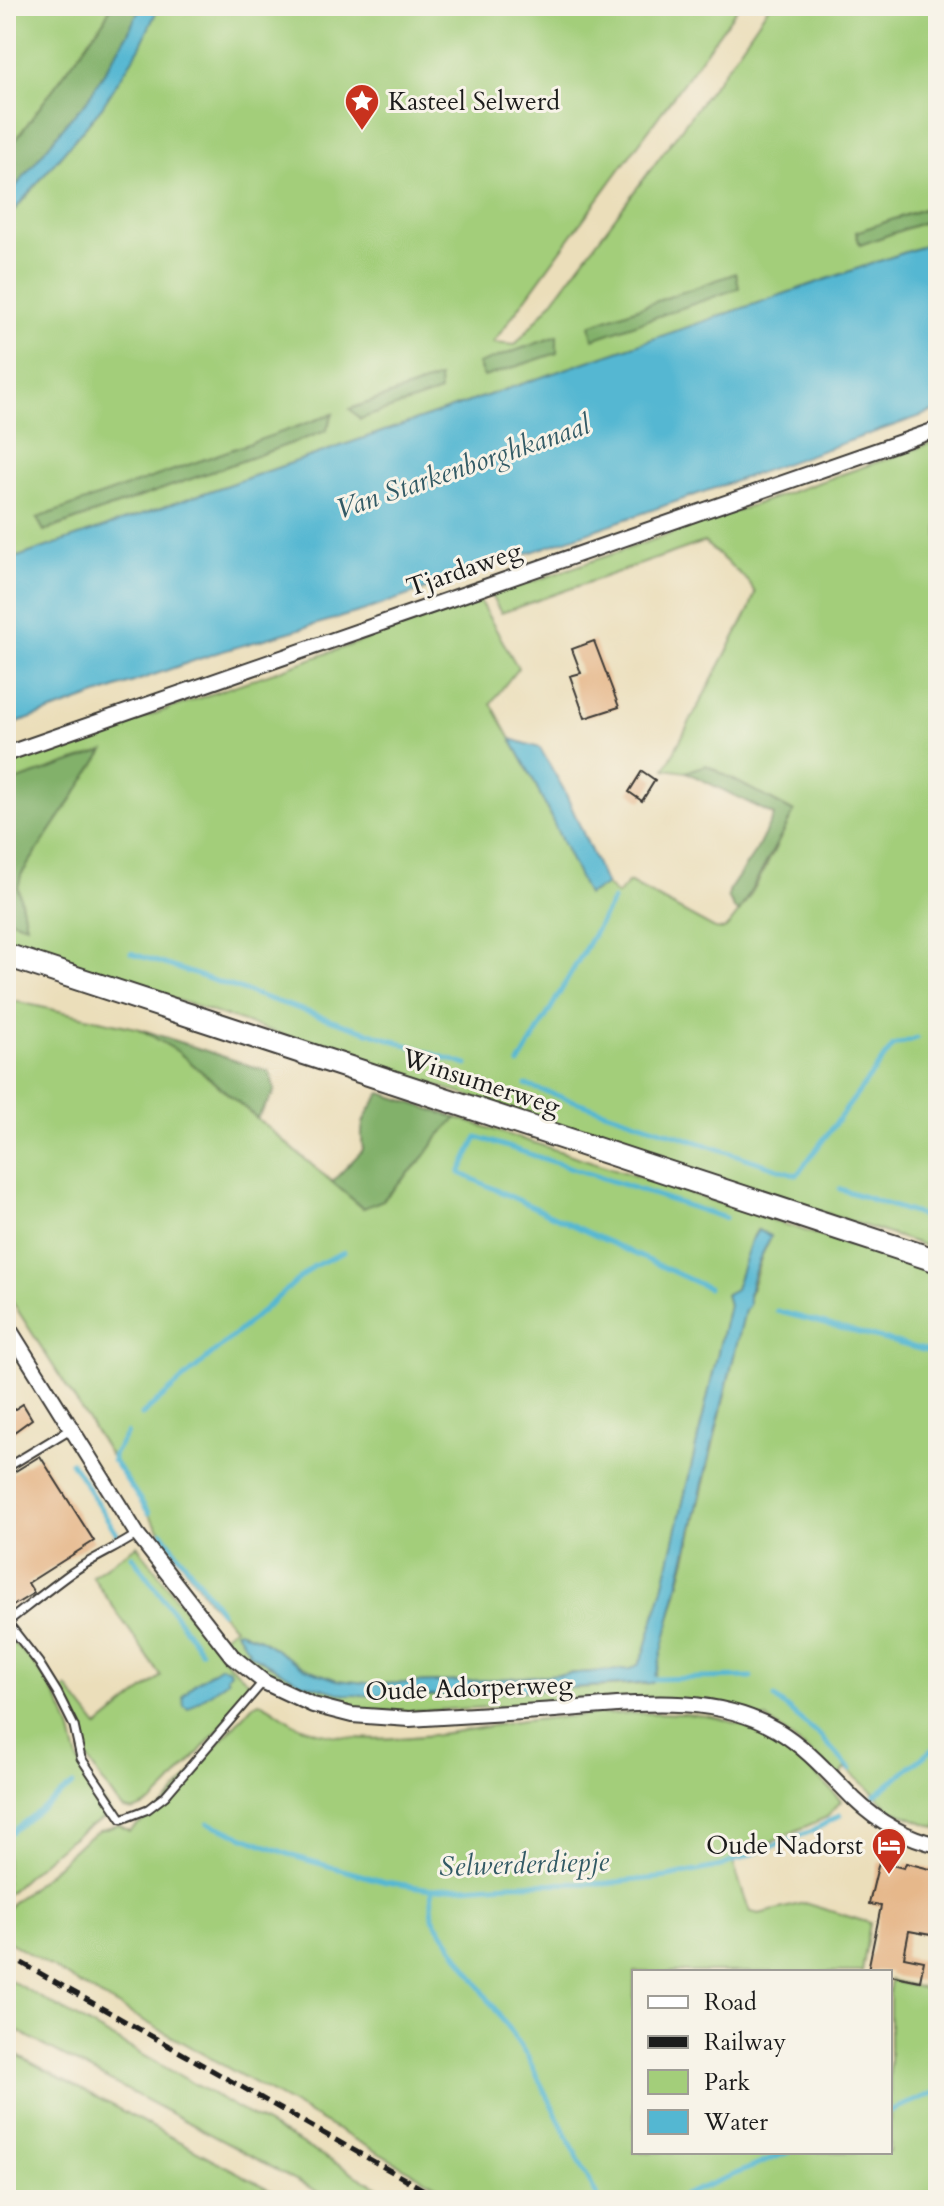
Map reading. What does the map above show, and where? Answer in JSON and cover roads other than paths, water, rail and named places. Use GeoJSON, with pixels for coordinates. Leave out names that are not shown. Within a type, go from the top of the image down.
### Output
{"type":"FeatureCollection","features":[{"type":"Feature","properties":{"kind":"main road","name":"Winsumerweg"},"geometry":{"type":"LineString","coordinates":[[6,955],[938,1261]]}},
{"type":"Feature","properties":{"kind":"street","name":"Tjardaweg"},"geometry":{"type":"LineString","coordinates":[[6,754],[938,429]]}},
{"type":"Feature","properties":{"kind":"street","name":"Oude Adorperweg"},"geometry":{"type":"LineString","coordinates":[[6,1324],[137,1534],[232,1656],[264,1682],[295,1698],[332,1711],[409,1719],[648,1704],[720,1709],[757,1720],[777,1730],[806,1751],[879,1819],[912,1837],[938,1845]]}},
{"type":"Feature","properties":{"kind":"lane"},"geometry":{"type":"LineString","coordinates":[[6,1468],[72,1428]]}},
{"type":"Feature","properties":{"kind":"lane"},"geometry":{"type":"LineString","coordinates":[[137,1534],[71,1573],[6,1623],[39,1663],[57,1692],[74,1726],[81,1758],[122,1819],[148,1809],[165,1796],[264,1682]]}},
{"type":"Feature","properties":{"kind":"water"},"geometry":{"type":"Polygon","coordinates":[[[141,6],[159,6],[140,47],[102,107],[6,220],[6,199],[87,101],[141,6]]]}},
{"type":"Feature","properties":{"kind":"water","name":"Van Starkenborghkanaal"},"geometry":{"type":"Polygon","coordinates":[[[938,241],[938,410],[366,610],[216,653],[6,727],[6,561],[938,241]]]}},
{"type":"Feature","properties":{"kind":"water"},"geometry":{"type":"Polygon","coordinates":[[[511,739],[540,748],[564,790],[606,885],[587,895],[511,739]]]}},
{"type":"Feature","properties":{"kind":"water"},"geometry":{"type":"Polygon","coordinates":[[[758,1230],[771,1236],[752,1279],[749,1305],[745,1310],[652,1683],[430,1696],[347,1695],[302,1683],[247,1652],[249,1650],[235,1631],[260,1639],[302,1667],[337,1680],[377,1684],[471,1681],[631,1669],[639,1664],[663,1588],[729,1305],[726,1294],[735,1289],[751,1241],[758,1230]]]}},
{"type":"Feature","properties":{"kind":"water"},"geometry":{"type":"Polygon","coordinates":[[[221,1666],[230,1672],[226,1677],[228,1680],[188,1709],[184,1706],[183,1696],[194,1684],[221,1666]]]}},
{"type":"Feature","properties":{"kind":"waterway"},"geometry":{"type":"LineString","coordinates":[[519,1064],[613,900]]}},
{"type":"Feature","properties":{"kind":"waterway"},"geometry":{"type":"LineString","coordinates":[[131,953],[467,1065]]}},
{"type":"Feature","properties":{"kind":"waterway"},"geometry":{"type":"LineString","coordinates":[[526,1085],[797,1175],[893,1046],[917,1038]]}},
{"type":"Feature","properties":{"kind":"waterway"},"geometry":{"type":"LineString","coordinates":[[708,1288],[460,1173],[477,1137],[725,1218]]}},
{"type":"Feature","properties":{"kind":"waterway"},"geometry":{"type":"LineString","coordinates":[[840,1189],[938,1221]]}},
{"type":"Feature","properties":{"kind":"waterway"},"geometry":{"type":"LineString","coordinates":[[142,1415],[314,1266],[344,1252]]}},
{"type":"Feature","properties":{"kind":"waterway"},"geometry":{"type":"LineString","coordinates":[[777,1311],[938,1354]]}},
{"type":"Feature","properties":{"kind":"waterway"},"geometry":{"type":"LineString","coordinates":[[127,1433],[113,1460],[149,1513]]}},
{"type":"Feature","properties":{"kind":"waterway"},"geometry":{"type":"LineString","coordinates":[[71,1462],[117,1534]]}},
{"type":"Feature","properties":{"kind":"waterway"},"geometry":{"type":"LineString","coordinates":[[162,1532],[221,1612]]}},
{"type":"Feature","properties":{"kind":"waterway"},"geometry":{"type":"LineString","coordinates":[[132,1556],[201,1651]]}},
{"type":"Feature","properties":{"kind":"waterway"},"geometry":{"type":"LineString","coordinates":[[650,1679],[751,1677]]}},
{"type":"Feature","properties":{"kind":"waterway"},"geometry":{"type":"LineString","coordinates":[[775,1698],[820,1736],[851,1770]]}},
{"type":"Feature","properties":{"kind":"waterway","name":"Selwerderdiepje"},"geometry":{"type":"LineString","coordinates":[[874,1796],[938,1745]]}},
{"type":"Feature","properties":{"kind":"waterway"},"geometry":{"type":"LineString","coordinates":[[6,1836],[73,1785]]}},
{"type":"Feature","properties":{"kind":"waterway","name":"Selwerderdiepje"},"geometry":{"type":"LineString","coordinates":[[208,1823],[296,1857],[386,1882],[431,1889],[606,1883],[668,1877],[721,1866],[812,1831],[840,1815]]}},
{"type":"Feature","properties":{"kind":"waterway"},"geometry":{"type":"LineString","coordinates":[[431,1889],[433,1918],[527,2056],[599,2200]]}},
{"type":"Feature","properties":{"kind":"waterway"},"geometry":{"type":"LineString","coordinates":[[892,2110],[938,2091]]}},
{"type":"Feature","properties":{"kind":"waterway"},"geometry":{"type":"LineString","coordinates":[[672,2200],[784,2154]]}},
{"type":"Feature","properties":{"kind":"railway"},"geometry":{"type":"LineString","coordinates":[[6,1954],[442,2200]]}},
{"type":"Feature","properties":{"kind":"place","name":"Kasteel Selwerd"},"geometry":{"type":"Point","coordinates":[362,132]}},
{"type":"Feature","properties":{"kind":"place","name":"Oude Nadorst"},"geometry":{"type":"Point","coordinates":[889,1876]}}]}
